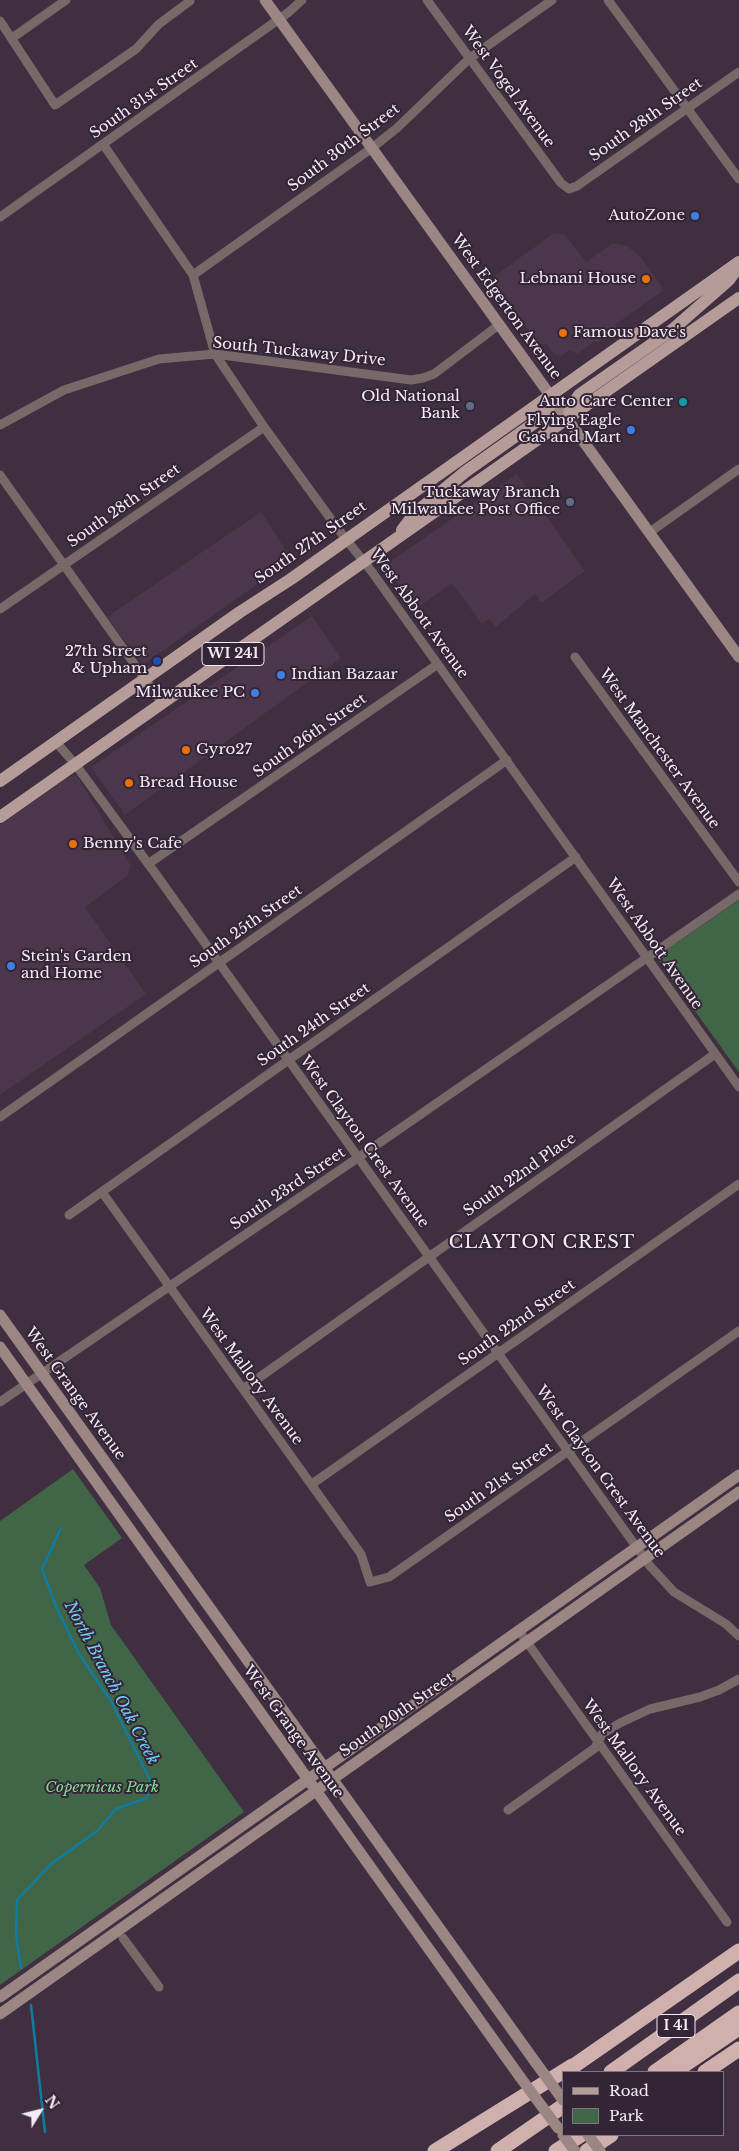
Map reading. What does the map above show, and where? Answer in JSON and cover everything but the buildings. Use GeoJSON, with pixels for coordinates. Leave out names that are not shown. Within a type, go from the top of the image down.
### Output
{"type":"FeatureCollection","features":[{"type":"Feature","properties":{"kind":"highway"},"geometry":{"type":"LineString","coordinates":[[567,2071],[739,1951]]}},
{"type":"Feature","properties":{"kind":"highway","name":"I 41"},"geometry":{"type":"LineString","coordinates":[[611,2071],[739,1981]]}},
{"type":"Feature","properties":{"kind":"highway"},"geometry":{"type":"LineString","coordinates":[[656,2071],[739,2013]]}},
{"type":"Feature","properties":{"kind":"highway","name":"I 41"},"geometry":{"type":"LineString","coordinates":[[675,2071],[739,2028]]}},
{"type":"Feature","properties":{"kind":"highway"},"geometry":{"type":"LineString","coordinates":[[563,2071],[596,2050]]}},
{"type":"Feature","properties":{"kind":"highway"},"geometry":{"type":"LineString","coordinates":[[707,2071],[739,2050]]}},
{"type":"Feature","properties":{"kind":"highway"},"geometry":{"type":"LineString","coordinates":[[436,2151],[562,2071]]}},
{"type":"Feature","properties":{"kind":"highway"},"geometry":{"type":"LineString","coordinates":[[455,2151],[562,2074]]}},
{"type":"Feature","properties":{"kind":"highway"},"geometry":{"type":"LineString","coordinates":[[498,2151],[562,2107]]}},
{"type":"Feature","properties":{"kind":"highway"},"geometry":{"type":"LineString","coordinates":[[546,2151],[567,2136]]}},
{"type":"Feature","properties":{"kind":"highway"},"geometry":{"type":"LineString","coordinates":[[556,2151],[578,2136]]}},
{"type":"Feature","properties":{"kind":"highway"},"geometry":{"type":"LineString","coordinates":[[587,2151],[610,2136]]}},
{"type":"Feature","properties":{"kind":"main road","name":"South 27th Street"},"geometry":{"type":"LineString","coordinates":[[0,781],[739,264]]}},
{"type":"Feature","properties":{"kind":"main road"},"geometry":{"type":"LineString","coordinates":[[569,419],[570,409],[579,395],[672,330],[729,280],[739,264]]}},
{"type":"Feature","properties":{"kind":"main road","name":"WI 241"},"geometry":{"type":"LineString","coordinates":[[0,817],[739,298]]}},
{"type":"Feature","properties":{"kind":"main road"},"geometry":{"type":"LineString","coordinates":[[394,540],[414,514],[464,472],[540,419],[551,405],[552,395]]}},
{"type":"Feature","properties":{"kind":"street"},"geometry":{"type":"LineString","coordinates":[[12,38],[66,0]]}},
{"type":"Feature","properties":{"kind":"street","name":"West Edgerton Avenue"},"geometry":{"type":"LineString","coordinates":[[265,0],[552,395],[739,657]]}},
{"type":"Feature","properties":{"kind":"street","name":"South 31st Street"},"geometry":{"type":"LineString","coordinates":[[0,218],[279,19],[302,0]]}},
{"type":"Feature","properties":{"kind":"street","name":"West Vogel Avenue"},"geometry":{"type":"LineString","coordinates":[[427,0],[561,183],[568,189]]}},
{"type":"Feature","properties":{"kind":"street","name":"South 30th Street"},"geometry":{"type":"LineString","coordinates":[[193,275],[372,148],[397,128],[470,58],[552,0]]}},
{"type":"Feature","properties":{"kind":"street"},"geometry":{"type":"LineString","coordinates":[[608,0],[739,180]]}},
{"type":"Feature","properties":{"kind":"street"},"geometry":{"type":"LineString","coordinates":[[0,21],[40,86],[55,105],[136,49],[159,24],[190,1]]}},
{"type":"Feature","properties":{"kind":"street","name":"South 28th Street"},"geometry":{"type":"LineString","coordinates":[[568,189],[577,186],[739,72]]}},
{"type":"Feature","properties":{"kind":"street","name":"West Abbott Avenue"},"geometry":{"type":"LineString","coordinates":[[103,144],[193,275],[215,354],[264,427],[438,664],[739,1087]]}},
{"type":"Feature","properties":{"kind":"street","name":"South Tuckaway Drive"},"geometry":{"type":"LineString","coordinates":[[0,425],[64,390],[159,358],[215,354],[417,379],[434,374],[500,324]]}},
{"type":"Feature","properties":{"kind":"street","name":"South 28th Street"},"geometry":{"type":"LineString","coordinates":[[0,609],[264,427]]}},
{"type":"Feature","properties":{"kind":"street"},"geometry":{"type":"LineString","coordinates":[[650,532],[739,469]]}},
{"type":"Feature","properties":{"kind":"street"},"geometry":{"type":"LineString","coordinates":[[0,475],[162,703]]}},
{"type":"Feature","properties":{"kind":"street","name":"West Manchester Avenue"},"geometry":{"type":"LineString","coordinates":[[575,657],[739,882]]}},
{"type":"Feature","properties":{"kind":"street","name":"South 26th Street"},"geometry":{"type":"LineString","coordinates":[[148,864],[438,664]]}},
{"type":"Feature","properties":{"kind":"street","name":"West Clayton Crest Avenue"},"geometry":{"type":"LineString","coordinates":[[56,742],[76,764],[660,1579],[674,1592],[726,1624],[739,1636]]}},
{"type":"Feature","properties":{"kind":"street","name":"South 25th Street"},"geometry":{"type":"LineString","coordinates":[[0,1117],[507,760]]}},
{"type":"Feature","properties":{"kind":"street","name":"South 24th Street"},"geometry":{"type":"LineString","coordinates":[[69,1215],[576,857]]}},
{"type":"Feature","properties":{"kind":"street","name":"South 23rd Street"},"geometry":{"type":"LineString","coordinates":[[0,1402],[739,894]]}},
{"type":"Feature","properties":{"kind":"street","name":"South 22nd Place"},"geometry":{"type":"LineString","coordinates":[[243,1389],[715,1054]]}},
{"type":"Feature","properties":{"kind":"street","name":"South 22nd Street"},"geometry":{"type":"LineString","coordinates":[[312,1484],[739,1184]]}},
{"type":"Feature","properties":{"kind":"street","name":"West Mallory Avenue"},"geometry":{"type":"LineString","coordinates":[[102,1192],[362,1554],[370,1582]]}},
{"type":"Feature","properties":{"kind":"street","name":"West Grange Avenue"},"geometry":{"type":"LineString","coordinates":[[0,1315],[5,1331],[42,1373],[562,2099]]}},
{"type":"Feature","properties":{"kind":"street","name":"South 21st Street"},"geometry":{"type":"LineString","coordinates":[[370,1582],[389,1577],[739,1332]]}},
{"type":"Feature","properties":{"kind":"street","name":"West Grange Avenue"},"geometry":{"type":"LineString","coordinates":[[0,1347],[520,2077],[562,2133]]}},
{"type":"Feature","properties":{"kind":"street"},"geometry":{"type":"LineString","coordinates":[[56,1425],[72,1415]]}},
{"type":"Feature","properties":{"kind":"street","name":"South 20th Street"},"geometry":{"type":"LineString","coordinates":[[0,1997],[739,1475]]}},
{"type":"Feature","properties":{"kind":"street","name":"South 20th Street"},"geometry":{"type":"LineString","coordinates":[[0,2014],[739,1492]]}},
{"type":"Feature","properties":{"kind":"street"},"geometry":{"type":"LineString","coordinates":[[169,1584],[185,1573]]}},
{"type":"Feature","properties":{"kind":"street","name":"West Mallory Avenue"},"geometry":{"type":"LineString","coordinates":[[519,1631],[727,1922]]}},
{"type":"Feature","properties":{"kind":"street"},"geometry":{"type":"LineString","coordinates":[[508,1810],[595,1748],[602,1734],[634,1715],[671,1702],[700,1697],[739,1679]]}},
{"type":"Feature","properties":{"kind":"street"},"geometry":{"type":"LineString","coordinates":[[278,1737],[294,1726]]}},
{"type":"Feature","properties":{"kind":"street"},"geometry":{"type":"LineString","coordinates":[[350,1837],[366,1826]]}},
{"type":"Feature","properties":{"kind":"street"},"geometry":{"type":"LineString","coordinates":[[123,1938],[159,1987]]}},
{"type":"Feature","properties":{"kind":"street"},"geometry":{"type":"LineString","coordinates":[[476,2014],[493,2003]]}},
{"type":"Feature","properties":{"kind":"street","name":"West Grange Avenue"},"geometry":{"type":"LineString","coordinates":[[564,2136],[575,2151]]}},
{"type":"Feature","properties":{"kind":"street"},"geometry":{"type":"LineString","coordinates":[[589,2136],[600,2151]]}},
{"type":"Feature","properties":{"kind":"shaded area"},"geometry":{"type":"Polygon","coordinates":[[[554,233],[565,235],[586,262],[613,243],[627,246],[640,256],[664,290],[616,324],[615,330],[597,343],[595,341],[577,354],[570,350],[561,356],[554,354],[546,343],[543,345],[536,341],[496,285],[496,275],[554,233]]]}},
{"type":"Feature","properties":{"kind":"shaded area"},"geometry":{"type":"Polygon","coordinates":[[[517,474],[585,571],[541,603],[535,594],[496,627],[489,619],[482,624],[452,583],[416,609],[385,565],[517,474]]]}},
{"type":"Feature","properties":{"kind":"shaded area"},"geometry":{"type":"Polygon","coordinates":[[[261,512],[289,555],[284,559],[287,563],[143,665],[107,617],[261,512]]]}},
{"type":"Feature","properties":{"kind":"shaded area"},"geometry":{"type":"Polygon","coordinates":[[[312,616],[341,658],[125,815],[91,767],[312,616]]]}},
{"type":"Feature","properties":{"kind":"shaded area"},"geometry":{"type":"Polygon","coordinates":[[[76,776],[131,866],[127,876],[85,907],[146,994],[0,1095],[0,825],[68,777],[76,776]]]}},
{"type":"Feature","properties":{"kind":"green space"},"geometry":{"type":"Polygon","coordinates":[[[739,900],[739,1072],[656,957],[739,900]]]}},
{"type":"Feature","properties":{"kind":"green space","name":"Copernicus Park"},"geometry":{"type":"Polygon","coordinates":[[[73,1469],[122,1538],[84,1565],[100,1588],[111,1625],[244,1812],[0,1985],[0,1521],[73,1469]]]}},
{"type":"Feature","properties":{"kind":"waterway","name":"North Branch Oak Creek"},"geometry":{"type":"LineString","coordinates":[[21,1968],[16,1935],[17,1900],[51,1864],[97,1831],[116,1809],[147,1798],[150,1780],[111,1701],[79,1654],[57,1609],[42,1569],[61,1528]]}},
{"type":"Feature","properties":{"kind":"waterway","name":"North Branch Oak Creek"},"geometry":{"type":"LineString","coordinates":[[31,2005],[45,2132]]}},
{"type":"Feature","properties":{"kind":"place","name":"AutoZone"},"geometry":{"type":"Point","coordinates":[695,216]}},
{"type":"Feature","properties":{"kind":"place","name":"Lebnani House"},"geometry":{"type":"Point","coordinates":[646,279]}},
{"type":"Feature","properties":{"kind":"place","name":"Famous Dave's"},"geometry":{"type":"Point","coordinates":[563,333]}},
{"type":"Feature","properties":{"kind":"place","name":"Auto Care Center"},"geometry":{"type":"Point","coordinates":[683,402]}},
{"type":"Feature","properties":{"kind":"place","name":"Old National Bank"},"geometry":{"type":"Point","coordinates":[470,406]}},
{"type":"Feature","properties":{"kind":"place","name":"Flying Eagle Gas and Mart"},"geometry":{"type":"Point","coordinates":[631,430]}},
{"type":"Feature","properties":{"kind":"place","name":"Tuckaway Branch Milwaukee Post Office"},"geometry":{"type":"Point","coordinates":[570,502]}},
{"type":"Feature","properties":{"kind":"place","name":"27th Street & Upham"},"geometry":{"type":"Point","coordinates":[157,661]}},
{"type":"Feature","properties":{"kind":"place","name":"Indian Bazaar"},"geometry":{"type":"Point","coordinates":[281,675]}},
{"type":"Feature","properties":{"kind":"place","name":"Milwaukee PC"},"geometry":{"type":"Point","coordinates":[255,693]}},
{"type":"Feature","properties":{"kind":"place","name":"Gyro27"},"geometry":{"type":"Point","coordinates":[186,750]}},
{"type":"Feature","properties":{"kind":"place","name":"Bread House"},"geometry":{"type":"Point","coordinates":[129,783]}},
{"type":"Feature","properties":{"kind":"place","name":"Benny's Cafe"},"geometry":{"type":"Point","coordinates":[73,844]}},
{"type":"Feature","properties":{"kind":"place","name":"Stein's Garden and Home"},"geometry":{"type":"Point","coordinates":[11,966]}},
{"type":"Feature","properties":{"kind":"district","name":"CLAYTON CREST"},"geometry":{"type":"Point","coordinates":[542,1243]}}]}
